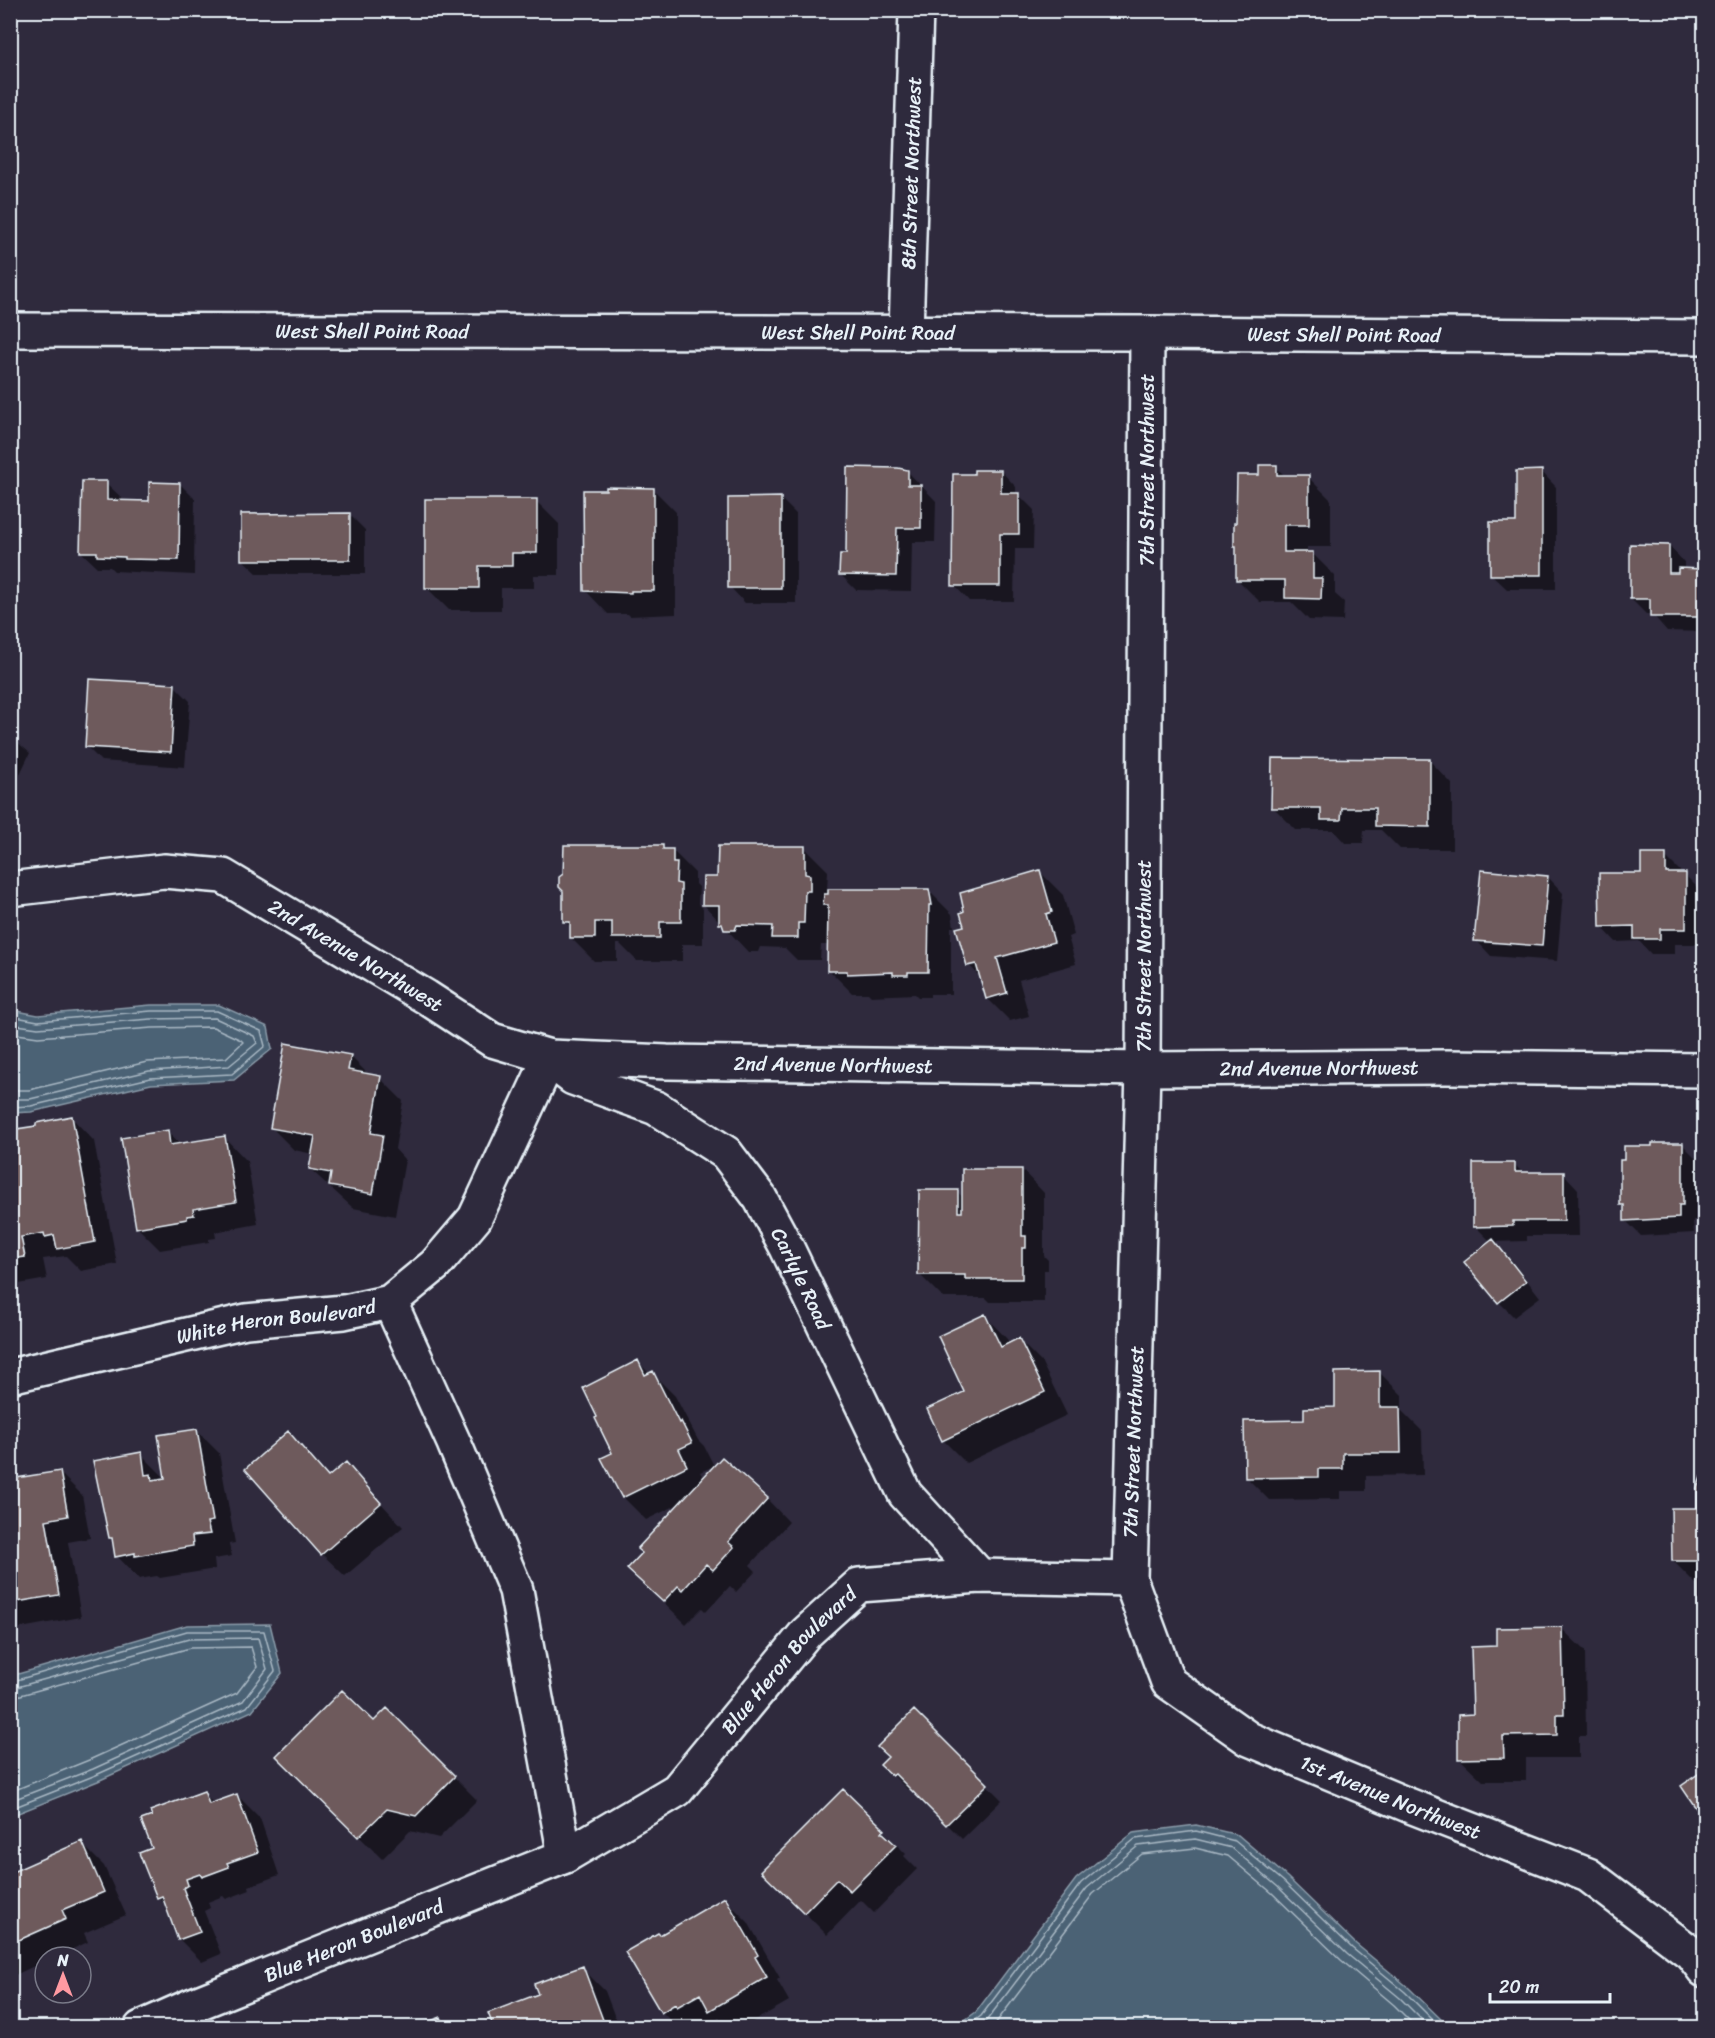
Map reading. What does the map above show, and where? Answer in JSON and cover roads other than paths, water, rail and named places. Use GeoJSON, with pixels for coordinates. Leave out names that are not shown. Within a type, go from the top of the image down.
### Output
{"type":"FeatureCollection","features":[{"type":"Feature","properties":{"kind":"street","name":"8th Street Northwest"},"geometry":{"type":"LineString","coordinates":[[906,333],[916,10]]}},
{"type":"Feature","properties":{"kind":"street","name":"West Shell Point Road"},"geometry":{"type":"LineString","coordinates":[[10,330],[1704,337]]}},
{"type":"Feature","properties":{"kind":"street","name":"7th Street Northwest"},"geometry":{"type":"LineString","coordinates":[[1130,1579],[1143,1069],[1147,333]]}},
{"type":"Feature","properties":{"kind":"street","name":"2nd Avenue Northwest"},"geometry":{"type":"LineString","coordinates":[[10,889],[164,871],[223,876],[492,1040],[523,1051],[550,1057],[667,1062],[1143,1069],[1446,1067],[1704,1070]]}},
{"type":"Feature","properties":{"kind":"street","name":"White Heron Boulevard"},"geometry":{"type":"LineString","coordinates":[[10,1376],[246,1321],[344,1312],[390,1302],[435,1265],[475,1218],[550,1057]]}},
{"type":"Feature","properties":{"kind":"street","name":"Carlyle Road"},"geometry":{"type":"LineString","coordinates":[[550,1057],[573,1078],[656,1108],[726,1153],[760,1198],[787,1248],[905,1494],[980,1576]]}},
{"type":"Feature","properties":{"kind":"street"},"geometry":{"type":"LineString","coordinates":[[390,1302],[454,1443],[516,1590],[565,1856]]}},
{"type":"Feature","properties":{"kind":"street","name":"Blue Heron Boulevard"},"geometry":{"type":"LineString","coordinates":[[141,2028],[565,1856],[677,1790],[806,1633],[859,1585],[980,1576],[1130,1579]]}},
{"type":"Feature","properties":{"kind":"street","name":"1st Avenue Northwest"},"geometry":{"type":"LineString","coordinates":[[1130,1579],[1168,1682],[1250,1739],[1408,1805],[1588,1875],[1690,1953],[1704,1970]]}},
{"type":"Feature","properties":{"kind":"water"},"geometry":{"type":"Polygon","coordinates":[[[151,1005],[219,1005],[268,1027],[272,1049],[234,1080],[151,1084],[31,1112],[11,1113],[11,1010],[38,1015],[151,1005]]]}},
{"type":"Feature","properties":{"kind":"water"},"geometry":{"type":"Polygon","coordinates":[[[270,1624],[282,1673],[252,1711],[98,1781],[11,1816],[11,1676],[187,1625],[270,1624]]]}},
{"type":"Feature","properties":{"kind":"water"},"geometry":{"type":"Polygon","coordinates":[[[1196,1825],[1238,1835],[1287,1877],[1356,1944],[1409,1988],[1449,2027],[955,2027],[976,2012],[1076,1879],[1133,1833],[1196,1825]]]}}]}
